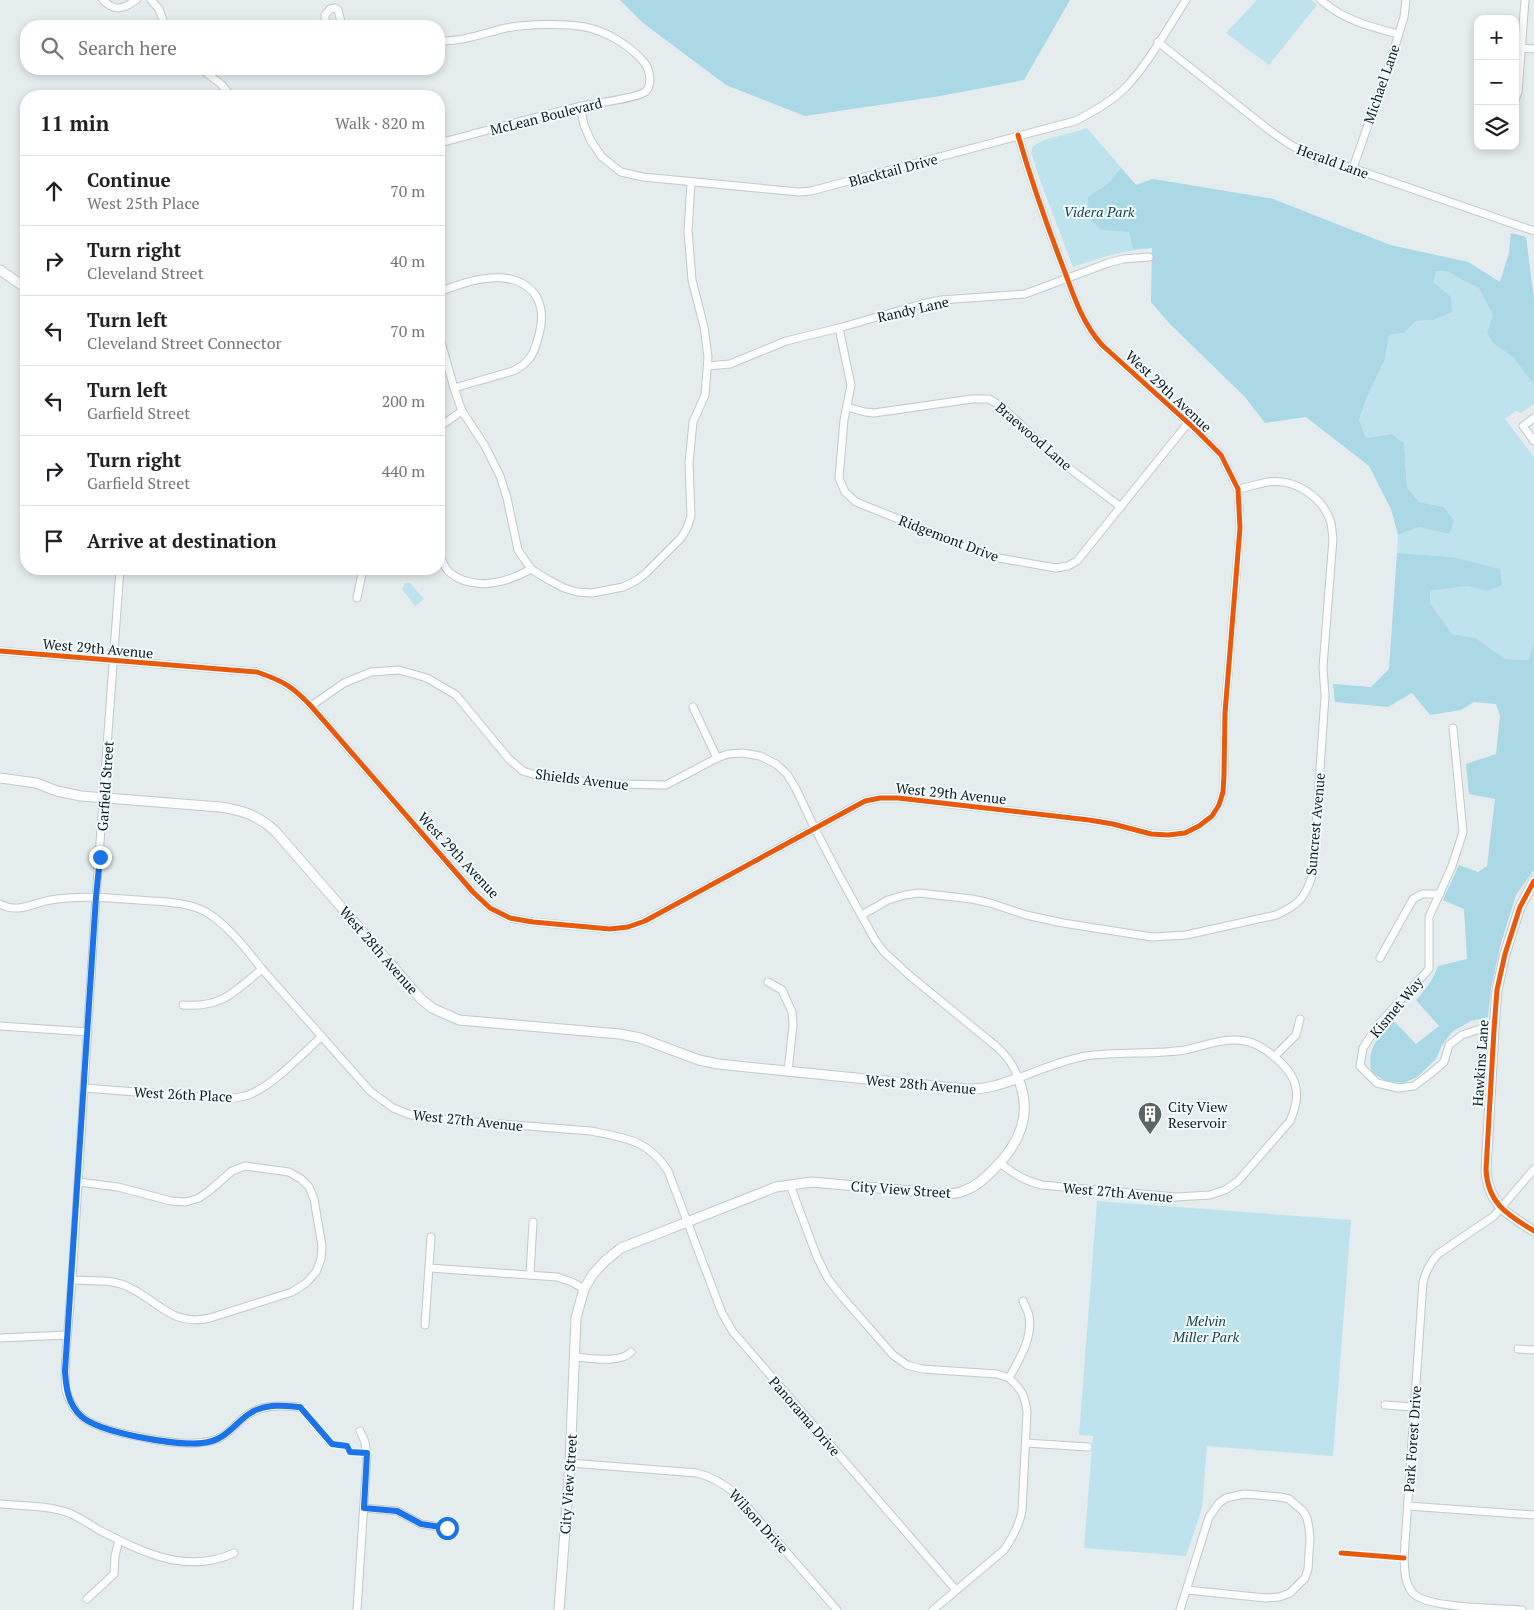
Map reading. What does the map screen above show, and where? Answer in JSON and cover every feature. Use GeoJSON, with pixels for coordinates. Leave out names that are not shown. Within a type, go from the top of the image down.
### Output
{"type":"FeatureCollection","features":[{"type":"Feature","properties":{"kind":"street"},"geometry":{"type":"LineString","coordinates":[[103,0],[110,7],[118,8],[129,6],[136,0]]}},
{"type":"Feature","properties":{"kind":"street"},"geometry":{"type":"LineString","coordinates":[[151,0],[159,9],[163,20]]}},
{"type":"Feature","properties":{"kind":"street","name":"Blacktail Drive"},"geometry":{"type":"LineString","coordinates":[[580,106],[584,125],[591,141],[602,157],[621,172],[643,177],[691,182],[799,192],[811,191],[1075,120],[1096,110],[1126,87],[1186,0]]}},
{"type":"Feature","properties":{"kind":"street"},"geometry":{"type":"LineString","coordinates":[[1321,0],[1344,17],[1398,34]]}},
{"type":"Feature","properties":{"kind":"street","name":"Michael Lane"},"geometry":{"type":"LineString","coordinates":[[1353,168],[1404,17],[1406,0]]}},
{"type":"Feature","properties":{"kind":"street"},"geometry":{"type":"LineString","coordinates":[[1519,77],[1524,0]]}},
{"type":"Feature","properties":{"kind":"street","name":"McLean Boulevard"},"geometry":{"type":"LineString","coordinates":[[445,41],[509,27],[585,27],[605,33],[638,55],[646,64],[649,73],[649,84],[646,91],[635,96],[580,106],[445,140]]}},
{"type":"Feature","properties":{"kind":"street","name":"Herald Lane"},"geometry":{"type":"LineString","coordinates":[[1158,42],[1289,144],[1300,150],[1534,231]]}},
{"type":"Feature","properties":{"kind":"street"},"geometry":{"type":"LineString","coordinates":[[1521,48],[1534,49]]}},
{"type":"Feature","properties":{"kind":"street"},"geometry":{"type":"LineString","coordinates":[[209,75],[222,84],[226,90]]}},
{"type":"Feature","properties":{"kind":"street","name":"West 29th Avenue"},"geometry":{"type":"LineString","coordinates":[[0,651],[257,672],[280,680],[298,692],[312,706],[473,892],[490,908],[510,918],[533,922],[610,929],[628,927],[645,921],[864,801],[880,798],[898,798],[1089,820],[1151,834],[1168,835],[1185,832],[1199,826],[1212,816],[1219,805],[1223,792],[1225,713],[1240,528],[1238,489],[1221,455],[1096,338],[1080,313],[1034,190],[1018,135]]}},
{"type":"Feature","properties":{"kind":"street"},"geometry":{"type":"LineString","coordinates":[[445,356],[462,411],[485,446],[500,476],[507,498],[518,550],[531,569],[564,588],[592,594],[623,587],[637,580],[681,538],[691,516],[688,463],[693,422],[705,395],[708,357],[704,327],[692,280],[688,231],[691,182]]}},
{"type":"Feature","properties":{"kind":"street","name":"Randy Lane"},"geometry":{"type":"LineString","coordinates":[[708,366],[730,364],[776,344],[932,302],[1025,294],[1114,262],[1149,257]]}},
{"type":"Feature","properties":{"kind":"street"},"geometry":{"type":"LineString","coordinates":[[0,270],[20,284]]}},
{"type":"Feature","properties":{"kind":"street"},"geometry":{"type":"LineString","coordinates":[[445,290],[475,281],[496,278],[508,279],[527,286],[539,301],[541,310],[541,326],[534,351],[522,366],[513,371],[454,388]]}},
{"type":"Feature","properties":{"kind":"street","name":"Ridgemont Drive"},"geometry":{"type":"LineString","coordinates":[[839,328],[851,385],[838,473],[842,488],[856,502],[987,555],[1007,561],[1050,568],[1068,566],[1077,561],[1188,423]]}},
{"type":"Feature","properties":{"kind":"street","name":"Braewood Lane"},"geometry":{"type":"LineString","coordinates":[[847,407],[865,412],[874,412],[972,398],[989,399],[1001,406],[1057,459],[1121,507]]}},
{"type":"Feature","properties":{"kind":"street"},"geometry":{"type":"LineString","coordinates":[[445,423],[462,411]]}},
{"type":"Feature","properties":{"kind":"street"},"geometry":{"type":"LineString","coordinates":[[1534,418],[1523,426],[1534,441]]}},
{"type":"Feature","properties":{"kind":"street","name":"Suncrest Avenue"},"geometry":{"type":"LineString","coordinates":[[862,915],[888,900],[919,893],[990,903],[1026,915],[1063,923],[1145,936],[1169,937],[1276,916],[1290,909],[1302,899],[1309,887],[1313,872],[1325,696],[1324,667],[1333,538],[1331,524],[1326,511],[1316,498],[1302,488],[1286,483],[1269,482],[1238,489]]}},
{"type":"Feature","properties":{"kind":"street"},"geometry":{"type":"LineString","coordinates":[[445,566],[448,571],[464,581],[482,585],[524,573],[531,569]]}},
{"type":"Feature","properties":{"kind":"street","name":"Garfield Street"},"geometry":{"type":"LineString","coordinates":[[120,575],[67,1335],[66,1390],[72,1405],[81,1416],[96,1425],[160,1441],[202,1443],[218,1439],[231,1431],[257,1409],[269,1406],[300,1407]]}},
{"type":"Feature","properties":{"kind":"street"},"geometry":{"type":"LineString","coordinates":[[357,598],[362,575]]}},
{"type":"Feature","properties":{"kind":"street","name":"Shields Avenue"},"geometry":{"type":"LineString","coordinates":[[312,706],[344,683],[371,672],[399,670],[427,678],[456,695],[509,759],[523,771],[545,778],[666,786],[728,754],[743,753],[760,756],[776,764],[787,774],[839,875]]}},
{"type":"Feature","properties":{"kind":"street"},"geometry":{"type":"LineString","coordinates":[[693,707],[717,758]]}},
{"type":"Feature","properties":{"kind":"street","name":"Kismet Way"},"geometry":{"type":"LineString","coordinates":[[1453,728],[1463,832],[1452,866],[1429,917],[1429,969],[1378,1025],[1363,1048],[1360,1066],[1377,1084],[1398,1088],[1414,1086],[1444,1062],[1448,1045],[1462,1035],[1480,1029],[1494,1030]]}},
{"type":"Feature","properties":{"kind":"street","name":"West 28th Avenue"},"geometry":{"type":"LineString","coordinates":[[0,778],[36,783],[70,794],[220,807],[250,813],[276,832],[416,993],[432,1008],[444,1015],[459,1020],[620,1034],[640,1038],[699,1060],[718,1064],[972,1089],[996,1087],[1068,1060],[1088,1056],[1183,1050],[1231,1040],[1245,1041],[1258,1045],[1274,1057]]}},
{"type":"Feature","properties":{"kind":"street","name":"City View Street"},"geometry":{"type":"LineString","coordinates":[[559,1610],[570,1463],[576,1318],[584,1289],[593,1274],[605,1261],[621,1248],[776,1187],[812,1182],[944,1194],[961,1192],[976,1185],[1000,1163],[1013,1147],[1018,1137],[1022,1125],[1024,1101],[1015,1068],[997,1047],[884,952],[875,940],[839,875]]}},
{"type":"Feature","properties":{"kind":"street","name":"Hawkins Lane"},"geometry":{"type":"LineString","coordinates":[[1534,881],[1520,907],[1505,954],[1497,990],[1486,1170],[1489,1190],[1500,1208],[1534,1231]]}},
{"type":"Feature","properties":{"kind":"street"},"geometry":{"type":"LineString","coordinates":[[1380,958],[1413,899],[1422,894],[1440,894]]}},
{"type":"Feature","properties":{"kind":"street","name":"West 27th Avenue"},"geometry":{"type":"LineString","coordinates":[[0,904],[6,908],[16,909],[48,900],[96,897],[169,902],[204,912],[231,931],[370,1092],[393,1108],[425,1118],[591,1131],[637,1142],[649,1149],[660,1159],[668,1171],[687,1221]]}},
{"type":"Feature","properties":{"kind":"street"},"geometry":{"type":"LineString","coordinates":[[183,1005],[203,1006],[226,998],[262,969]]}},
{"type":"Feature","properties":{"kind":"street"},"geometry":{"type":"LineString","coordinates":[[768,982],[782,990],[792,1012],[793,1025],[788,1072]]}},
{"type":"Feature","properties":{"kind":"street"},"geometry":{"type":"LineString","coordinates":[[1274,1057],[1296,1035],[1300,1019]]}},
{"type":"Feature","properties":{"kind":"street"},"geometry":{"type":"LineString","coordinates":[[0,1026],[88,1032]]}},
{"type":"Feature","properties":{"kind":"street","name":"West 26th Place"},"geometry":{"type":"LineString","coordinates":[[84,1088],[230,1099],[246,1096],[274,1080],[321,1037]]}},
{"type":"Feature","properties":{"kind":"street","name":"West 27th Avenue"},"geometry":{"type":"LineString","coordinates":[[1000,1163],[1018,1177],[1042,1185],[1176,1197],[1210,1195],[1225,1190],[1238,1181],[1290,1121],[1295,1110],[1296,1086],[1284,1066],[1274,1057]]}},
{"type":"Feature","properties":{"kind":"street"},"geometry":{"type":"LineString","coordinates":[[72,1280],[118,1283],[127,1286],[170,1314],[185,1320],[198,1321],[292,1292],[306,1283],[316,1272],[321,1259],[322,1246],[314,1199],[309,1187],[301,1179],[289,1172],[245,1166],[232,1171],[209,1192],[199,1198],[186,1202],[171,1201],[118,1186],[79,1182]]}},
{"type":"Feature","properties":{"kind":"street","name":"Park Forest Drive"},"geometry":{"type":"LineString","coordinates":[[1522,1610],[1441,1604],[1423,1600],[1412,1593],[1405,1578],[1404,1558],[1423,1282],[1426,1270],[1438,1254],[1494,1216],[1534,1169]]}},
{"type":"Feature","properties":{"kind":"street"},"geometry":{"type":"LineString","coordinates":[[790,1185],[816,1257],[828,1279],[893,1355],[907,1365],[922,1369],[997,1374],[1009,1378],[1018,1386],[1026,1399],[1028,1412],[1022,1511],[1013,1538],[1004,1550],[933,1610]]}},
{"type":"Feature","properties":{"kind":"street","name":"Panorama Drive"},"geometry":{"type":"LineString","coordinates":[[687,1221],[722,1313],[733,1332],[956,1590]]}},
{"type":"Feature","properties":{"kind":"street"},"geometry":{"type":"LineString","coordinates":[[530,1275],[533,1222]]}},
{"type":"Feature","properties":{"kind":"street"},"geometry":{"type":"LineString","coordinates":[[425,1325],[431,1237]]}},
{"type":"Feature","properties":{"kind":"street"},"geometry":{"type":"LineString","coordinates":[[430,1268],[557,1277],[572,1282],[584,1289]]}},
{"type":"Feature","properties":{"kind":"street"},"geometry":{"type":"LineString","coordinates":[[1009,1378],[1022,1353],[1029,1331],[1029,1316],[1023,1301]]}},
{"type":"Feature","properties":{"kind":"street"},"geometry":{"type":"LineString","coordinates":[[0,1338],[67,1335]]}},
{"type":"Feature","properties":{"kind":"street"},"geometry":{"type":"LineString","coordinates":[[1518,1349],[1534,1350]]}},
{"type":"Feature","properties":{"kind":"street"},"geometry":{"type":"LineString","coordinates":[[575,1357],[619,1359],[628,1356],[631,1352]]}},
{"type":"Feature","properties":{"kind":"street"},"geometry":{"type":"LineString","coordinates":[[1385,1405],[1414,1407]]}},
{"type":"Feature","properties":{"kind":"street"},"geometry":{"type":"LineString","coordinates":[[357,1610],[367,1456],[365,1442],[360,1431]]}},
{"type":"Feature","properties":{"kind":"street"},"geometry":{"type":"LineString","coordinates":[[1026,1443],[1088,1447]]}},
{"type":"Feature","properties":{"kind":"street","name":"Wilson Drive"},"geometry":{"type":"LineString","coordinates":[[570,1463],[697,1473],[724,1484],[736,1494],[837,1610]]}},
{"type":"Feature","properties":{"kind":"street"},"geometry":{"type":"LineString","coordinates":[[1180,1610],[1209,1517],[1219,1503],[1226,1498],[1244,1494],[1280,1496],[1289,1499],[1303,1510],[1310,1533],[1308,1569],[1305,1578],[1290,1593],[1266,1598],[1187,1590]]}},
{"type":"Feature","properties":{"kind":"street"},"geometry":{"type":"LineString","coordinates":[[0,1504],[63,1511],[131,1546],[161,1557],[191,1563],[212,1561],[234,1553]]}},
{"type":"Feature","properties":{"kind":"street"},"geometry":{"type":"LineString","coordinates":[[1408,1506],[1534,1515]]}},
{"type":"Feature","properties":{"kind":"street"},"geometry":{"type":"LineString","coordinates":[[364,1508],[397,1511],[421,1524],[447,1528]]}},
{"type":"Feature","properties":{"kind":"street"},"geometry":{"type":"LineString","coordinates":[[88,1599],[114,1574],[119,1540]]}},
{"type":"Feature","properties":{"kind":"green space"},"geometry":{"type":"Polygon","coordinates":[[[620,0],[1070,0],[1024,80],[940,96],[805,116],[726,85],[643,23],[620,0]]]}},
{"type":"Feature","properties":{"kind":"green space"},"geometry":{"type":"Polygon","coordinates":[[[1257,0],[1311,0],[1317,5],[1269,65],[1226,33],[1257,0]]]}},
{"type":"Feature","properties":{"kind":"green space","name":"Videra Park"},"geometry":{"type":"Polygon","coordinates":[[[1087,128],[1136,185],[1153,179],[1273,199],[1390,245],[1468,262],[1500,282],[1509,253],[1511,233],[1526,237],[1534,300],[1534,404],[1521,413],[1516,411],[1505,419],[1534,457],[1534,643],[1528,660],[1505,659],[1476,638],[1452,634],[1430,603],[1430,591],[1467,586],[1487,591],[1453,557],[1397,553],[1398,535],[1419,527],[1449,534],[1444,507],[1419,502],[1407,487],[1404,443],[1392,434],[1366,438],[1359,421],[1367,397],[1385,359],[1389,335],[1404,333],[1416,321],[1433,320],[1152,248],[1112,255],[1073,267],[1031,152],[1033,146],[1038,143],[1087,128]]]}},
{"type":"Feature","properties":{"kind":"green space","name":"Videra Park"},"geometry":{"type":"Polygon","coordinates":[[[1121,168],[1136,185],[1153,179],[1273,199],[1390,245],[1468,262],[1500,282],[1509,253],[1511,233],[1526,237],[1534,300],[1534,384],[1513,357],[1493,343],[1487,333],[1493,315],[1479,288],[1446,271],[1436,271],[1433,282],[1451,297],[1452,312],[1433,320],[1416,321],[1404,333],[1389,335],[1385,359],[1367,397],[1359,420],[1366,438],[1392,434],[1404,443],[1407,487],[1419,502],[1444,507],[1454,521],[1449,534],[1419,527],[1398,535],[1391,509],[1369,466],[1306,417],[1265,423],[1245,397],[1169,323],[1151,302],[1152,248],[1133,249],[1129,232],[1102,230],[1089,219],[1088,197],[1108,184],[1121,168]]]}},
{"type":"Feature","properties":{"kind":"green space"},"geometry":{"type":"Polygon","coordinates":[[[1397,553],[1453,557],[1500,569],[1502,585],[1487,591],[1467,586],[1430,591],[1430,603],[1452,634],[1476,638],[1505,659],[1528,660],[1534,643],[1534,870],[1516,895],[1501,943],[1491,988],[1488,1017],[1471,1021],[1453,1031],[1442,1045],[1436,1059],[1417,1077],[1404,1083],[1386,1081],[1372,1073],[1370,1057],[1378,1038],[1393,1020],[1416,1044],[1439,1026],[1416,1000],[1429,984],[1438,966],[1467,959],[1464,909],[1443,900],[1459,865],[1478,872],[1487,866],[1495,799],[1469,794],[1466,764],[1496,754],[1500,716],[1496,704],[1474,702],[1461,710],[1430,715],[1412,693],[1388,707],[1335,702],[1333,684],[1371,687],[1389,669],[1397,553]]]}},
{"type":"Feature","properties":{"kind":"green space"},"geometry":{"type":"Polygon","coordinates":[[[405,583],[410,583],[424,599],[415,606],[402,589],[405,583]]]}},
{"type":"Feature","properties":{"kind":"green space","name":"Melvin Miller Park"},"geometry":{"type":"Polygon","coordinates":[[[1097,1201],[1351,1220],[1333,1456],[1207,1446],[1202,1508],[1186,1556],[1084,1548],[1093,1436],[1079,1435],[1097,1201]]]}},
{"type":"Feature","properties":{"kind":"cycle path"},"geometry":{"type":"LineString","coordinates":[[0,651],[257,672],[281,681],[311,706],[473,892],[490,908],[510,918],[533,922],[610,929],[628,927],[645,921],[865,801],[880,798],[898,798],[1089,820],[1151,834],[1185,833],[1199,826],[1212,816],[1219,805],[1223,792],[1225,713],[1240,528],[1238,489],[1221,455],[1102,345],[1089,327],[1074,298],[1033,185],[1018,135]]}},
{"type":"Feature","properties":{"kind":"cycle path"},"geometry":{"type":"LineString","coordinates":[[1534,881],[1520,907],[1505,954],[1497,990],[1486,1170],[1488,1182],[1495,1200],[1508,1214],[1534,1231]]}},
{"type":"Feature","properties":{"kind":"cycle path"},"geometry":{"type":"LineString","coordinates":[[300,1407],[332,1444],[347,1446],[350,1452],[367,1453]]}},
{"type":"Feature","properties":{"kind":"cycle path"},"geometry":{"type":"LineString","coordinates":[[1341,1553],[1404,1558]]}},
{"type":"Feature","properties":{"kind":"place","name":"City View Reservoir"},"geometry":{"type":"Point","coordinates":[1150,1135]}},
{"type":"Feature","properties":{"kind":"route"},"geometry":{"type":"LineString","coordinates":[[100,857],[65,1371],[66,1390],[72,1405],[81,1416],[96,1425],[160,1441],[202,1443],[218,1439],[231,1431],[257,1409],[269,1406],[300,1407],[332,1444],[347,1446],[350,1452],[367,1453],[364,1508],[397,1511],[421,1524],[447,1528]]}}]}
